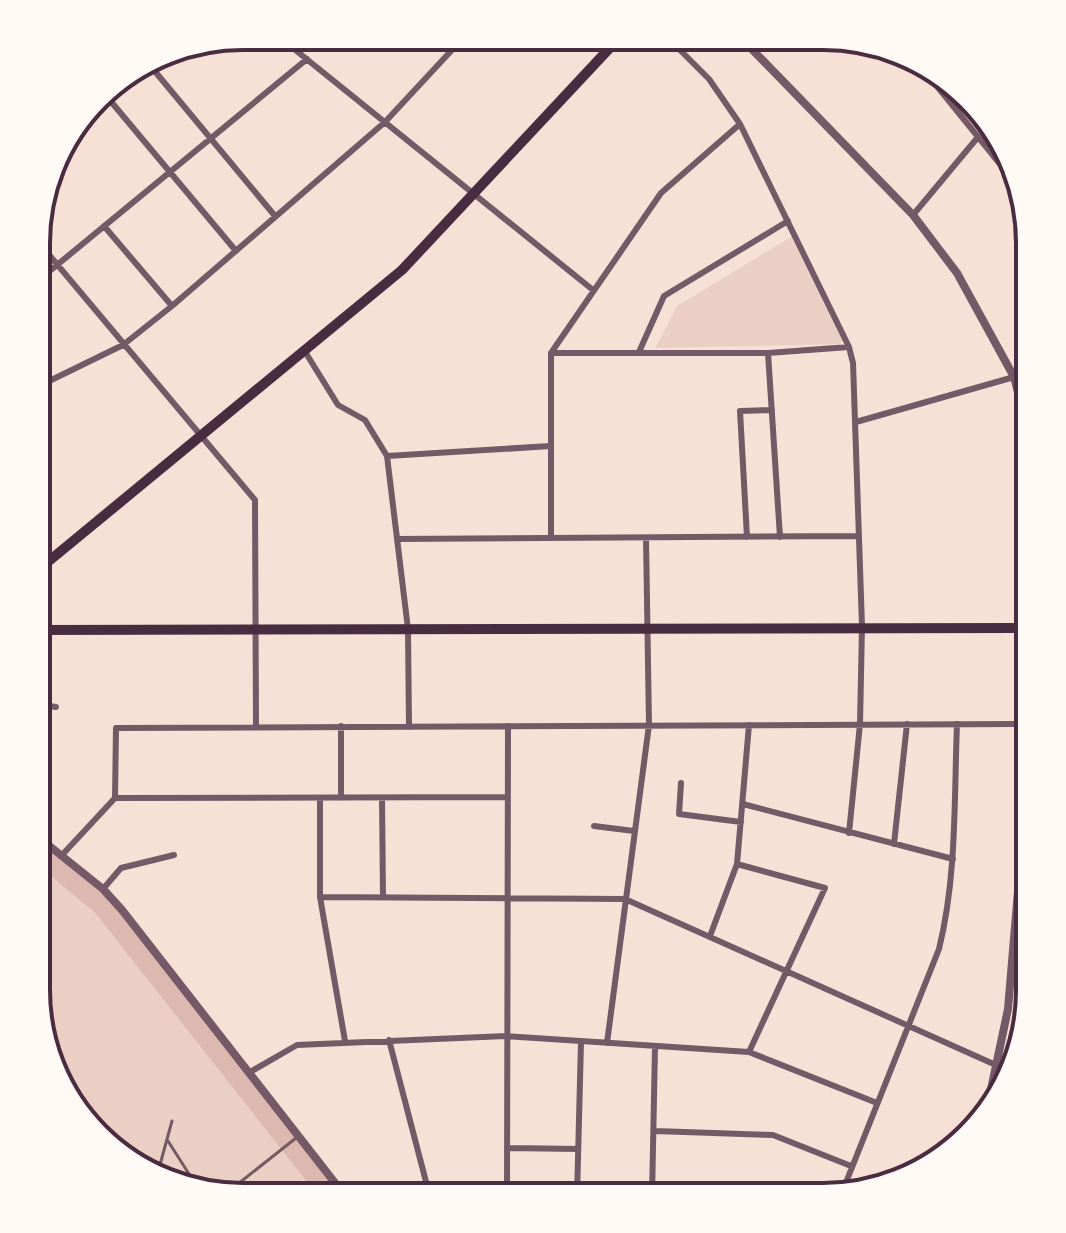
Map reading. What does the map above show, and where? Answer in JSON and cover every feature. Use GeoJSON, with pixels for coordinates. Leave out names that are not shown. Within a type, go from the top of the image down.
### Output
{"type":"FeatureCollection","features":[{"type":"Feature","properties":{"kind":"highway"},"geometry":{"type":"LineString","coordinates":[[50,560],[402,270],[608,50]]}},
{"type":"Feature","properties":{"kind":"highway"},"geometry":{"type":"LineString","coordinates":[[50,630],[1016,628]]}},
{"type":"Feature","properties":{"kind":"street"},"geometry":{"type":"LineString","coordinates":[[296,50],[593,290]]}},
{"type":"Feature","properties":{"kind":"street"},"geometry":{"type":"LineString","coordinates":[[50,381],[123,345],[172,306],[385,122],[452,50]]}},
{"type":"Feature","properties":{"kind":"street"},"geometry":{"type":"LineString","coordinates":[[680,50],[709,79],[740,124],[849,347],[856,422],[862,626],[860,724],[849,833]]}},
{"type":"Feature","properties":{"kind":"street"},"geometry":{"type":"LineString","coordinates":[[753,50],[913,215],[957,273],[1016,385]]}},
{"type":"Feature","properties":{"kind":"street"},"geometry":{"type":"LineString","coordinates":[[50,270],[307,59]]}},
{"type":"Feature","properties":{"kind":"street"},"geometry":{"type":"LineString","coordinates":[[155,72],[275,216]]}},
{"type":"Feature","properties":{"kind":"street"},"geometry":{"type":"LineString","coordinates":[[944,94],[997,160]]}},
{"type":"Feature","properties":{"kind":"street"},"geometry":{"type":"LineString","coordinates":[[112,102],[236,251]]}},
{"type":"Feature","properties":{"kind":"street"},"geometry":{"type":"LineString","coordinates":[[551,538],[551,353],[661,193],[740,124]]}},
{"type":"Feature","properties":{"kind":"street"},"geometry":{"type":"LineString","coordinates":[[913,215],[978,137]]}},
{"type":"Feature","properties":{"kind":"street"},"geometry":{"type":"LineString","coordinates":[[639,352],[664,296],[788,221]]}},
{"type":"Feature","properties":{"kind":"street"},"geometry":{"type":"LineString","coordinates":[[104,226],[172,306]]}},
{"type":"Feature","properties":{"kind":"street"},"geometry":{"type":"LineString","coordinates":[[50,256],[255,500],[256,725]]}},
{"type":"Feature","properties":{"kind":"street"},"geometry":{"type":"LineString","coordinates":[[551,353],[768,353],[849,347]]}},
{"type":"Feature","properties":{"kind":"street"},"geometry":{"type":"LineString","coordinates":[[304,350],[338,405],[365,420],[387,456],[408,629],[409,727]]}},
{"type":"Feature","properties":{"kind":"street"},"geometry":{"type":"LineString","coordinates":[[768,353],[780,537]]}},
{"type":"Feature","properties":{"kind":"street"},"geometry":{"type":"LineString","coordinates":[[856,422],[1014,377]]}},
{"type":"Feature","properties":{"kind":"street"},"geometry":{"type":"LineString","coordinates":[[747,537],[740,411],[772,410]]}},
{"type":"Feature","properties":{"kind":"street"},"geometry":{"type":"LineString","coordinates":[[387,456],[551,446]]}},
{"type":"Feature","properties":{"kind":"street"},"geometry":{"type":"LineString","coordinates":[[397,539],[858,536]]}},
{"type":"Feature","properties":{"kind":"street"},"geometry":{"type":"LineString","coordinates":[[607,1043],[649,725],[646,538]]}},
{"type":"Feature","properties":{"kind":"street"},"geometry":{"type":"LineString","coordinates":[[50,706],[56,707]]}},
{"type":"Feature","properties":{"kind":"street"},"geometry":{"type":"LineString","coordinates":[[894,844],[907,724]]}},
{"type":"Feature","properties":{"kind":"street"},"geometry":{"type":"LineString","coordinates":[[846,1181],[910,1028],[939,949],[948,910],[953,859],[957,724]]}},
{"type":"Feature","properties":{"kind":"street"},"geometry":{"type":"LineString","coordinates":[[62,855],[115,798],[116,728],[1016,724]]}},
{"type":"Feature","properties":{"kind":"street"},"geometry":{"type":"LineString","coordinates":[[710,936],[737,864],[749,725]]}},
{"type":"Feature","properties":{"kind":"street"},"geometry":{"type":"LineString","coordinates":[[341,726],[341,798]]}},
{"type":"Feature","properties":{"kind":"street"},"geometry":{"type":"LineString","coordinates":[[507,1183],[508,726]]}},
{"type":"Feature","properties":{"kind":"street"},"geometry":{"type":"LineString","coordinates":[[681,783],[679,814],[741,822]]}},
{"type":"Feature","properties":{"kind":"street"},"geometry":{"type":"LineString","coordinates":[[115,798],[507,797]]}},
{"type":"Feature","properties":{"kind":"street"},"geometry":{"type":"LineString","coordinates":[[382,798],[383,897]]}},
{"type":"Feature","properties":{"kind":"street"},"geometry":{"type":"LineString","coordinates":[[320,799],[320,897],[345,1041]]}},
{"type":"Feature","properties":{"kind":"street"},"geometry":{"type":"LineString","coordinates":[[743,804],[953,859]]}},
{"type":"Feature","properties":{"kind":"street"},"geometry":{"type":"LineString","coordinates":[[594,826],[634,831]]}},
{"type":"Feature","properties":{"kind":"street"},"geometry":{"type":"LineString","coordinates":[[50,846],[103,889],[335,1183]]}},
{"type":"Feature","properties":{"kind":"street"},"geometry":{"type":"LineString","coordinates":[[103,889],[121,868],[174,855]]}},
{"type":"Feature","properties":{"kind":"street"},"geometry":{"type":"LineString","coordinates":[[737,864],[825,888],[749,1052]]}},
{"type":"Feature","properties":{"kind":"street"},"geometry":{"type":"LineString","coordinates":[[320,897],[625,899],[997,1067]]}},
{"type":"Feature","properties":{"kind":"street"},"geometry":{"type":"LineString","coordinates":[[994,1078],[1008,1009],[1016,914]]}},
{"type":"Feature","properties":{"kind":"street"},"geometry":{"type":"LineString","coordinates":[[250,1072],[297,1045],[506,1036],[749,1052],[877,1103]]}},
{"type":"Feature","properties":{"kind":"street"},"geometry":{"type":"LineString","coordinates":[[389,1040],[426,1183]]}},
{"type":"Feature","properties":{"kind":"street"},"geometry":{"type":"LineString","coordinates":[[577,1183],[581,1042]]}},
{"type":"Feature","properties":{"kind":"street"},"geometry":{"type":"LineString","coordinates":[[653,1183],[655,1047]]}},
{"type":"Feature","properties":{"kind":"street"},"geometry":{"type":"LineString","coordinates":[[655,1131],[773,1135],[851,1166]]}},
{"type":"Feature","properties":{"kind":"street"},"geometry":{"type":"LineString","coordinates":[[507,1148],[578,1149]]}},
{"type":"Feature","properties":{"kind":"lane"},"geometry":{"type":"LineString","coordinates":[[160,1164],[172,1121]]}},
{"type":"Feature","properties":{"kind":"lane"},"geometry":{"type":"LineString","coordinates":[[239,1183],[299,1135]]}},
{"type":"Feature","properties":{"kind":"lane"},"geometry":{"type":"LineString","coordinates":[[168,1140],[190,1175]]}},
{"type":"Feature","properties":{"kind":"shaded area"},"geometry":{"type":"Polygon","coordinates":[[[791,237],[842,340],[840,344],[655,348],[677,306],[791,237]]]}},
{"type":"Feature","properties":{"kind":"shaded area"},"geometry":{"type":"Polygon","coordinates":[[[50,857],[106,902],[326,1183],[231,1183],[181,1173],[136,1150],[116,1135],[90,1107],[65,1064],[52,1015],[50,857]]]}},
{"type":"Feature","properties":{"kind":"waterway"},"geometry":{"type":"LineString","coordinates":[[50,861],[103,905],[322,1183]]}}]}
